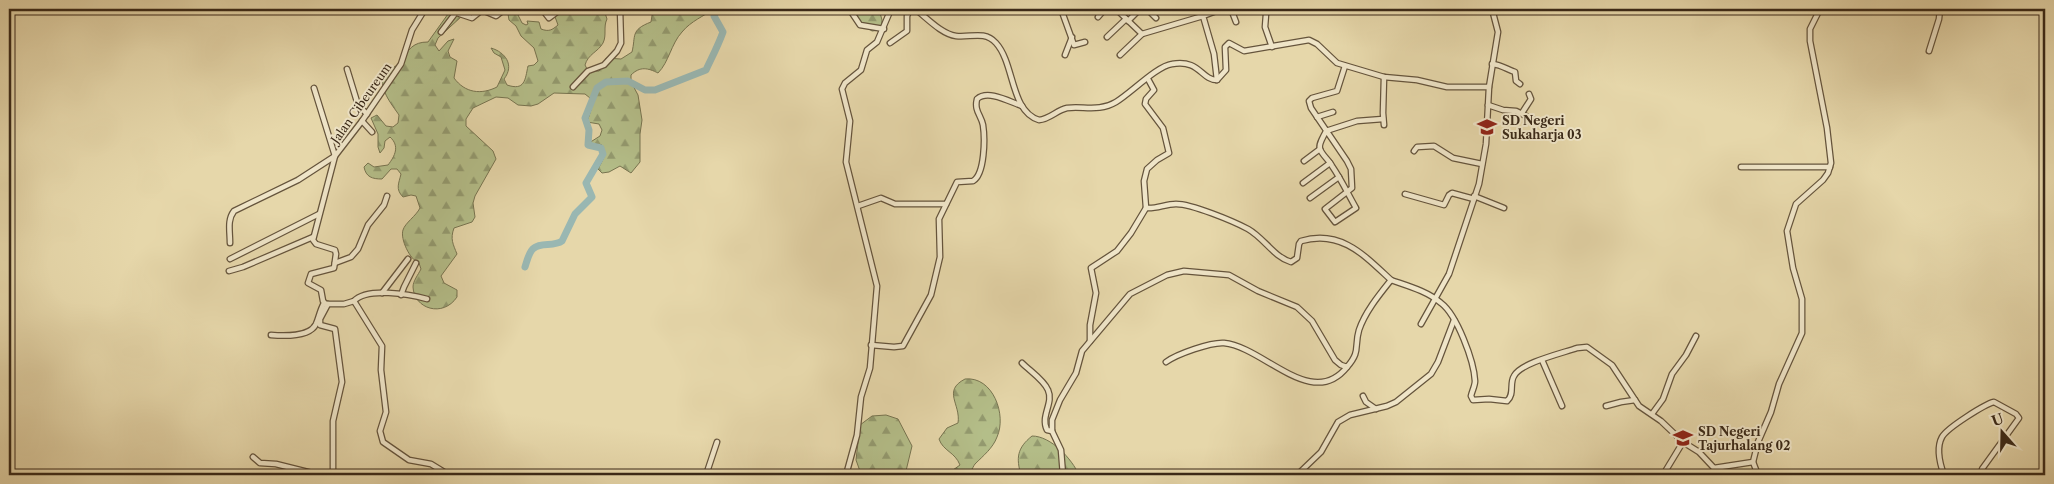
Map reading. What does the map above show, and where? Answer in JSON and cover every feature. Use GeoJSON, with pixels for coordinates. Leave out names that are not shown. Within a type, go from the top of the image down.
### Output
{"type":"FeatureCollection","features":[{"type":"Feature","properties":{"kind":"street"},"geometry":{"type":"LineString","coordinates":[[9,18],[14,9]]}},
{"type":"Feature","properties":{"kind":"street","name":"Jalan Cibeureum"},"geometry":{"type":"LineString","coordinates":[[230,243],[229,225],[234,211],[298,180],[335,156],[362,121],[401,64],[412,30],[425,9]]}},
{"type":"Feature","properties":{"kind":"street"},"geometry":{"type":"LineString","coordinates":[[445,9],[456,11],[472,18],[482,10],[496,16],[505,9]]}},
{"type":"Feature","properties":{"kind":"street"},"geometry":{"type":"LineString","coordinates":[[542,9],[549,18],[556,13],[556,9]]}},
{"type":"Feature","properties":{"kind":"street"},"geometry":{"type":"LineString","coordinates":[[573,87],[588,71],[604,65],[618,51],[621,43],[620,9]]}},
{"type":"Feature","properties":{"kind":"street"},"geometry":{"type":"LineString","coordinates":[[851,9],[860,25],[884,29]]}},
{"type":"Feature","properties":{"kind":"street"},"geometry":{"type":"LineString","coordinates":[[846,475],[857,435],[860,402],[870,368],[877,286],[846,162],[850,121],[842,89],[845,83],[861,70],[867,50],[877,42],[891,9]]}},
{"type":"Feature","properties":{"kind":"street"},"geometry":{"type":"LineString","coordinates":[[890,43],[906,30],[906,16],[910,9]]}},
{"type":"Feature","properties":{"kind":"street"},"geometry":{"type":"LineString","coordinates":[[915,9],[953,36],[982,35],[993,40],[1004,56],[1011,73],[1016,96],[1022,106],[1032,116],[1040,120],[1067,108],[1101,108],[1116,102],[1162,67],[1183,63],[1192,65],[1210,78],[1217,80]]}},
{"type":"Feature","properties":{"kind":"street"},"geometry":{"type":"LineString","coordinates":[[1062,9],[1074,45],[1085,42]]}},
{"type":"Feature","properties":{"kind":"street"},"geometry":{"type":"LineString","coordinates":[[1098,17],[1105,9]]}},
{"type":"Feature","properties":{"kind":"street"},"geometry":{"type":"LineString","coordinates":[[1116,9],[1142,34]]}},
{"type":"Feature","properties":{"kind":"street"},"geometry":{"type":"LineString","coordinates":[[1107,37],[1140,9]]}},
{"type":"Feature","properties":{"kind":"street"},"geometry":{"type":"LineString","coordinates":[[1147,9],[1156,18]]}},
{"type":"Feature","properties":{"kind":"street"},"geometry":{"type":"LineString","coordinates":[[1120,55],[1142,34],[1222,9]]}},
{"type":"Feature","properties":{"kind":"street"},"geometry":{"type":"LineString","coordinates":[[1231,9],[1236,22]]}},
{"type":"Feature","properties":{"kind":"street"},"geometry":{"type":"LineString","coordinates":[[1264,9],[1266,14],[1264,27],[1272,47]]}},
{"type":"Feature","properties":{"kind":"street"},"geometry":{"type":"LineString","coordinates":[[1421,324],[1449,274],[1474,197],[1482,164],[1486,144],[1489,88],[1498,32],[1492,9]]}},
{"type":"Feature","properties":{"kind":"street"},"geometry":{"type":"LineString","coordinates":[[1758,475],[1753,462],[1758,442],[1772,412],[1779,384],[1802,333],[1802,298],[1793,268],[1787,231],[1796,204],[1823,180],[1830,167],[1831,158],[1827,128],[1810,41],[1810,28],[1820,9]]}},
{"type":"Feature","properties":{"kind":"street"},"geometry":{"type":"LineString","coordinates":[[1930,51],[1940,9]]}},
{"type":"Feature","properties":{"kind":"street"},"geometry":{"type":"LineString","coordinates":[[440,32],[456,11]]}},
{"type":"Feature","properties":{"kind":"street"},"geometry":{"type":"LineString","coordinates":[[1203,16],[1214,54],[1217,80]]}},
{"type":"Feature","properties":{"kind":"street"},"geometry":{"type":"LineString","coordinates":[[1065,55],[1072,37]]}},
{"type":"Feature","properties":{"kind":"street"},"geometry":{"type":"LineString","coordinates":[[1217,80],[1226,70],[1226,45],[1230,44],[1243,51],[1310,40],[1337,63],[1384,77],[1417,80],[1447,87],[1489,88]]}},
{"type":"Feature","properties":{"kind":"street"},"geometry":{"type":"LineString","coordinates":[[1492,64],[1502,65],[1508,70],[1515,72],[1516,81],[1520,84]]}},
{"type":"Feature","properties":{"kind":"street"},"geometry":{"type":"LineString","coordinates":[[1345,66],[1337,91],[1310,99],[1310,105],[1326,131],[1343,152],[1350,169],[1352,188],[1347,192],[1325,209],[1335,222],[1356,208],[1347,192],[1339,177],[1320,149],[1320,144],[1326,131],[1357,122],[1383,119]]}},
{"type":"Feature","properties":{"kind":"street"},"geometry":{"type":"LineString","coordinates":[[347,69],[358,105],[367,114]]}},
{"type":"Feature","properties":{"kind":"street"},"geometry":{"type":"LineString","coordinates":[[1384,77],[1384,125]]}},
{"type":"Feature","properties":{"kind":"street"},"geometry":{"type":"LineString","coordinates":[[1090,341],[1090,324],[1096,293],[1091,268],[1116,251],[1131,232],[1146,208],[1144,181],[1147,169],[1169,152],[1162,128],[1145,104],[1146,99],[1154,90],[1148,79]]}},
{"type":"Feature","properties":{"kind":"street"},"geometry":{"type":"LineString","coordinates":[[314,88],[335,156],[313,237],[314,243],[335,251],[335,263],[333,268],[315,272],[308,278],[309,284],[321,290],[326,303],[320,319],[320,325],[335,329],[342,382],[333,421],[333,475]]}},
{"type":"Feature","properties":{"kind":"street"},"geometry":{"type":"LineString","coordinates":[[1522,113],[1531,99],[1529,94]]}},
{"type":"Feature","properties":{"kind":"street"},"geometry":{"type":"LineString","coordinates":[[871,345],[903,346],[933,291],[940,257],[938,224],[946,204],[957,182],[973,181],[980,174],[983,130],[982,122],[976,111],[978,98],[984,95],[994,96],[1022,106]]}},
{"type":"Feature","properties":{"kind":"street"},"geometry":{"type":"LineString","coordinates":[[1488,105],[1522,113],[1540,123]]}},
{"type":"Feature","properties":{"kind":"street"},"geometry":{"type":"LineString","coordinates":[[1317,117],[1332,112]]}},
{"type":"Feature","properties":{"kind":"street"},"geometry":{"type":"LineString","coordinates":[[362,121],[372,132]]}},
{"type":"Feature","properties":{"kind":"street"},"geometry":{"type":"LineString","coordinates":[[1414,151],[1417,147],[1434,146],[1454,158],[1482,164]]}},
{"type":"Feature","properties":{"kind":"street"},"geometry":{"type":"LineString","coordinates":[[1304,161],[1320,149]]}},
{"type":"Feature","properties":{"kind":"street"},"geometry":{"type":"LineString","coordinates":[[1303,183],[1330,163]]}},
{"type":"Feature","properties":{"kind":"street"},"geometry":{"type":"LineString","coordinates":[[1741,167],[1830,167]]}},
{"type":"Feature","properties":{"kind":"street"},"geometry":{"type":"LineString","coordinates":[[1310,198],[1339,177]]}},
{"type":"Feature","properties":{"kind":"street"},"geometry":{"type":"LineString","coordinates":[[1405,194],[1444,205],[1452,193],[1474,197],[1504,208]]}},
{"type":"Feature","properties":{"kind":"street"},"geometry":{"type":"LineString","coordinates":[[335,263],[351,256],[358,249],[368,225],[384,205],[387,196]]}},
{"type":"Feature","properties":{"kind":"street"},"geometry":{"type":"LineString","coordinates":[[858,206],[881,198],[895,204],[946,204]]}},
{"type":"Feature","properties":{"kind":"street"},"geometry":{"type":"LineString","coordinates":[[1146,208],[1155,209],[1174,204],[1196,208],[1252,232],[1280,257],[1291,262],[1297,258],[1301,241],[1318,238],[1340,241],[1350,246],[1391,280],[1414,288],[1436,299],[1447,309],[1463,337],[1473,372],[1474,384],[1471,396],[1473,400],[1489,398],[1507,401],[1512,397],[1513,377],[1524,366],[1581,346],[1591,348],[1612,365],[1635,400],[1661,420],[1683,442],[1699,452],[1716,469],[1753,462]]}},
{"type":"Feature","properties":{"kind":"street"},"geometry":{"type":"LineString","coordinates":[[230,259],[320,214]]}},
{"type":"Feature","properties":{"kind":"street"},"geometry":{"type":"LineString","coordinates":[[229,272],[313,237]]}},
{"type":"Feature","properties":{"kind":"street"},"geometry":{"type":"LineString","coordinates":[[382,293],[408,259]]}},
{"type":"Feature","properties":{"kind":"street"},"geometry":{"type":"LineString","coordinates":[[401,295],[416,263]]}},
{"type":"Feature","properties":{"kind":"street"},"geometry":{"type":"LineString","coordinates":[[1063,475],[1060,450],[1052,431],[1052,420],[1057,406],[1076,373],[1080,355],[1130,294],[1158,279],[1180,271],[1224,274],[1237,278],[1258,291],[1293,305],[1304,312],[1316,327],[1335,360],[1341,365],[1348,367]]}},
{"type":"Feature","properties":{"kind":"street"},"geometry":{"type":"LineString","coordinates":[[1166,362],[1202,347],[1222,343],[1246,351],[1277,368],[1312,382],[1323,383],[1340,375],[1348,367],[1356,354],[1359,331],[1364,320],[1391,280]]}},
{"type":"Feature","properties":{"kind":"street"},"geometry":{"type":"LineString","coordinates":[[326,303],[344,304],[354,301],[359,295],[365,293],[382,293],[427,299]]}},
{"type":"Feature","properties":{"kind":"street"},"geometry":{"type":"LineString","coordinates":[[354,301],[382,346],[381,370],[386,412],[380,431],[384,444],[408,460],[431,464],[448,475]]}},
{"type":"Feature","properties":{"kind":"street"},"geometry":{"type":"LineString","coordinates":[[272,335],[291,335],[312,329],[315,326],[319,312],[326,303]]}},
{"type":"Feature","properties":{"kind":"street"},"geometry":{"type":"LineString","coordinates":[[1297,475],[1321,452],[1338,422],[1350,415],[1387,406],[1402,399],[1431,374],[1438,362],[1454,320]]}},
{"type":"Feature","properties":{"kind":"street"},"geometry":{"type":"LineString","coordinates":[[1652,414],[1663,399],[1672,374],[1686,355],[1696,336]]}},
{"type":"Feature","properties":{"kind":"street"},"geometry":{"type":"LineString","coordinates":[[1542,360],[1562,406]]}},
{"type":"Feature","properties":{"kind":"street"},"geometry":{"type":"LineString","coordinates":[[1022,363],[1048,389],[1049,400],[1044,422],[1047,430],[1052,431]]}},
{"type":"Feature","properties":{"kind":"street"},"geometry":{"type":"LineString","coordinates":[[1363,396],[1366,402],[1376,409]]}},
{"type":"Feature","properties":{"kind":"street"},"geometry":{"type":"LineString","coordinates":[[1606,406],[1635,400]]}},
{"type":"Feature","properties":{"kind":"street"},"geometry":{"type":"LineString","coordinates":[[1944,475],[1940,465],[1940,443],[1943,434],[1971,414],[1994,402],[2016,414],[2019,418],[1982,469],[1986,475]]}},
{"type":"Feature","properties":{"kind":"street"},"geometry":{"type":"LineString","coordinates":[[706,475],[717,442]]}},
{"type":"Feature","properties":{"kind":"street"},"geometry":{"type":"LineString","coordinates":[[1662,475],[1683,442]]}},
{"type":"Feature","properties":{"kind":"street"},"geometry":{"type":"LineString","coordinates":[[253,457],[260,463],[276,464],[320,475]]}},
{"type":"Feature","properties":{"kind":"green space"},"geometry":{"type":"Polygon","coordinates":[[[509,9],[515,9],[522,23],[526,25],[528,24],[527,21],[539,22],[541,29],[546,30],[558,25],[554,14],[549,9],[596,9],[599,14],[605,13],[607,19],[603,43],[588,58],[585,65],[588,71],[599,71],[606,58],[621,59],[632,52],[635,34],[644,25],[651,22],[653,9],[681,9],[683,11],[685,9],[714,9],[693,22],[682,32],[658,73],[644,69],[638,70],[631,75],[631,82],[638,95],[642,120],[640,162],[631,173],[620,166],[609,172],[602,173],[598,169],[604,157],[602,145],[589,143],[600,136],[602,130],[599,124],[587,122],[591,110],[590,98],[585,94],[554,93],[538,104],[531,106],[518,105],[508,98],[496,97],[473,108],[466,119],[466,126],[493,151],[496,159],[475,196],[473,203],[475,217],[472,222],[454,228],[452,235],[452,241],[457,254],[441,276],[444,283],[457,290],[457,297],[451,304],[444,307],[430,308],[418,301],[415,295],[413,285],[421,269],[419,263],[409,254],[402,234],[404,227],[420,208],[416,196],[403,197],[398,186],[401,174],[397,169],[391,169],[382,179],[375,179],[366,173],[364,167],[368,163],[374,167],[388,165],[393,158],[396,147],[390,137],[385,141],[384,148],[380,153],[378,134],[371,118],[377,115],[386,126],[393,127],[398,123],[399,115],[386,95],[383,78],[412,47],[419,43],[428,42],[448,14],[455,13],[462,16],[438,38],[435,45],[439,51],[448,41],[454,39],[448,51],[450,57],[457,61],[454,78],[458,83],[468,90],[479,92],[497,87],[505,70],[501,57],[494,53],[491,48],[507,60],[509,69],[504,79],[507,85],[517,87],[521,85],[525,80],[528,66],[534,65],[538,61],[534,48],[521,36],[516,26],[509,20],[509,9]]]}},
{"type":"Feature","properties":{"kind":"green space"},"geometry":{"type":"Polygon","coordinates":[[[847,9],[879,9],[882,20],[881,30],[872,31],[856,20],[847,9]]]}},
{"type":"Feature","properties":{"kind":"green space"},"geometry":{"type":"Polygon","coordinates":[[[965,379],[975,380],[990,390],[999,408],[1000,428],[993,445],[969,473],[946,475],[960,465],[939,439],[947,428],[958,423],[953,393],[958,384],[965,379]]]}},
{"type":"Feature","properties":{"kind":"green space"},"geometry":{"type":"Polygon","coordinates":[[[886,415],[898,419],[912,446],[905,475],[861,474],[856,460],[860,425],[872,416],[886,415]]]}},
{"type":"Feature","properties":{"kind":"green space"},"geometry":{"type":"Polygon","coordinates":[[[1032,436],[1039,437],[1053,444],[1066,456],[1079,475],[1021,475],[1018,463],[1019,454],[1023,445],[1032,436]]]}},
{"type":"Feature","properties":{"kind":"waterway"},"geometry":{"type":"LineString","coordinates":[[525,267],[532,249],[540,245],[555,244],[562,241],[575,214],[592,197],[586,183],[603,154],[601,148],[588,145],[589,130],[585,118],[597,88],[606,82],[628,81],[645,90],[655,90],[706,70],[723,32],[714,16],[717,9]]}},
{"type":"Feature","properties":{"kind":"place","name":"SD Negeri Sukaharja 03"},"geometry":{"type":"Point","coordinates":[1487,127]}},
{"type":"Feature","properties":{"kind":"place","name":"SD Negeri Tajurhalang 02"},"geometry":{"type":"Point","coordinates":[1683,438]}}]}
